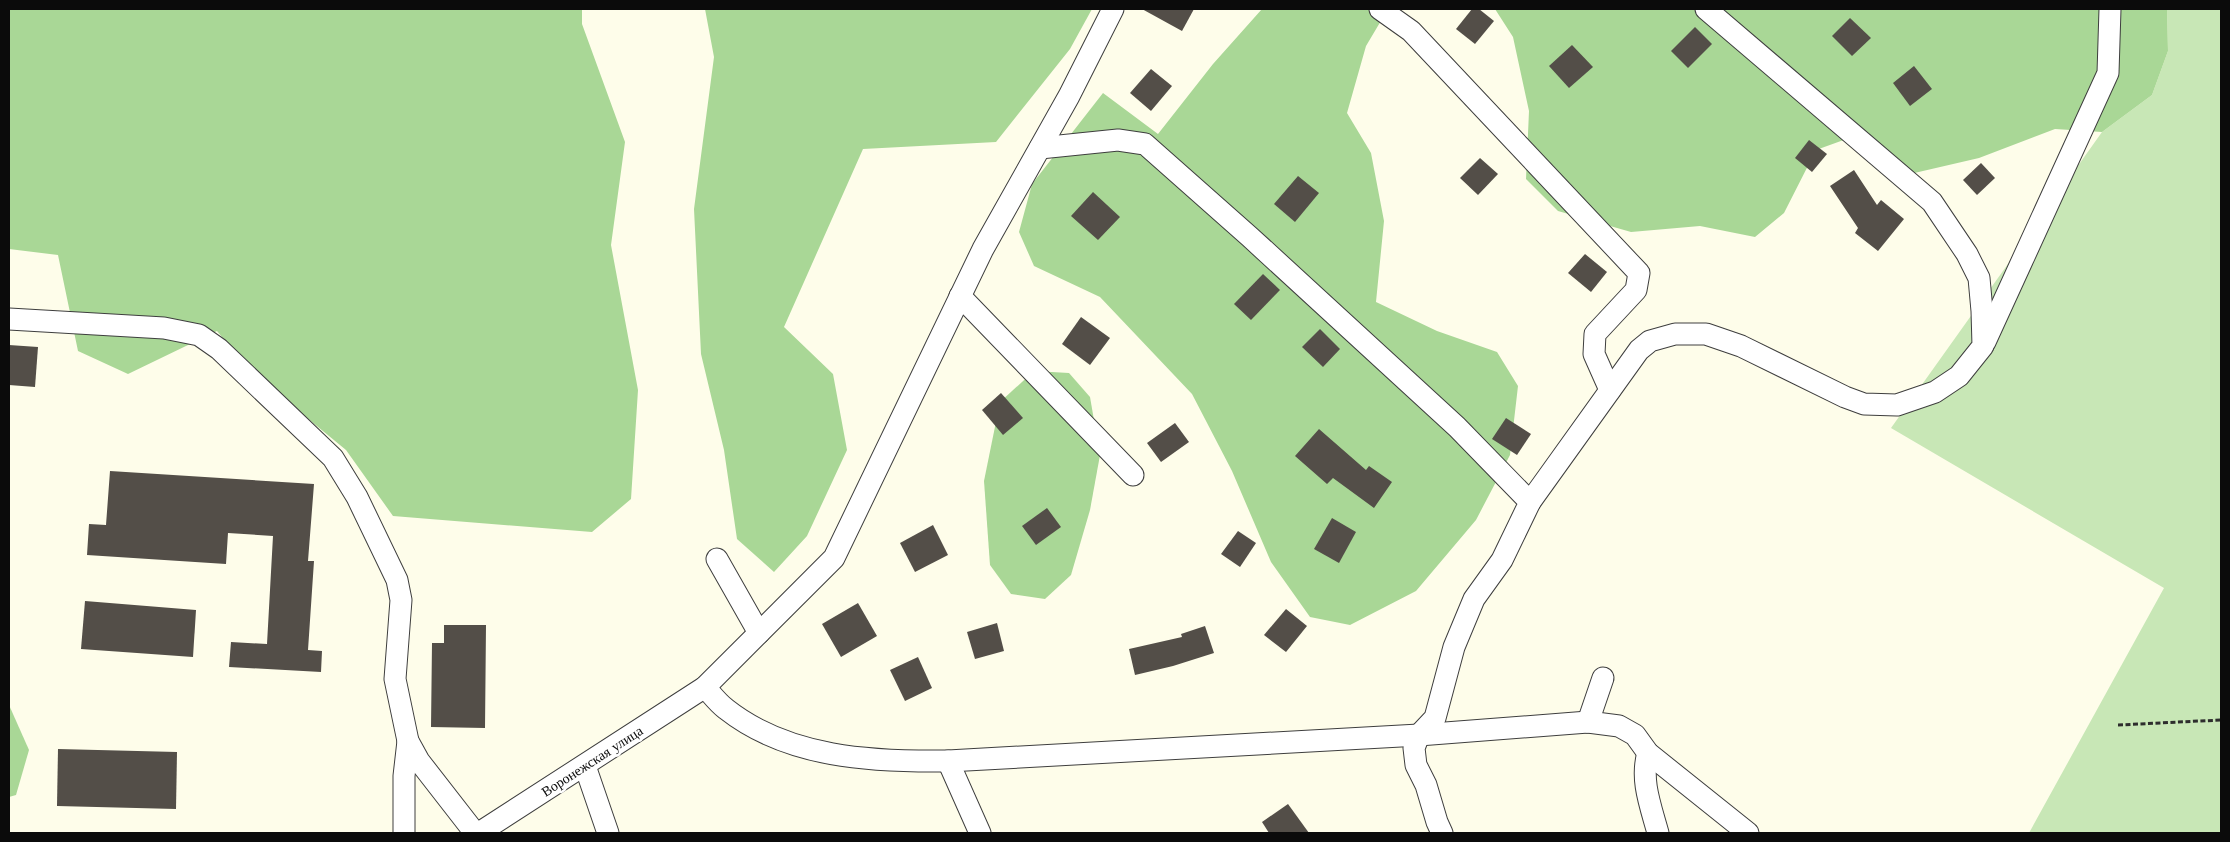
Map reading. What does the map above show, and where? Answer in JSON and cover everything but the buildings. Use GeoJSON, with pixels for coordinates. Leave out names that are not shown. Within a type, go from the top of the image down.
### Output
{"type":"FeatureCollection","features":[{"type":"Feature","properties":{"kind":"street","name":"Воронежская улица"},"geometry":{"type":"LineString","coordinates":[[479,833],[705,688],[834,558],[983,249],[1040,148],[1113,9]]}},
{"type":"Feature","properties":{"kind":"street"},"geometry":{"type":"LineString","coordinates":[[1380,9],[1411,31],[1639,273],[1636,290],[1595,334],[1594,354],[1610,390]]}},
{"type":"Feature","properties":{"kind":"street"},"geometry":{"type":"LineString","coordinates":[[1706,9],[1932,202],[1967,254],[1979,278],[1983,346]]}},
{"type":"Feature","properties":{"kind":"street"},"geometry":{"type":"LineString","coordinates":[[1442,833],[1426,785],[1416,764],[1414,748],[1419,735],[1435,718],[1454,647],[1474,598],[1502,560],[1530,502],[1638,350],[1650,341],[1675,334],[1706,334],[1741,346],[1845,397],[1864,404],[1897,406],[1935,392],[1960,376],[1983,346],[2108,73],[2110,9]]}},
{"type":"Feature","properties":{"kind":"street"},"geometry":{"type":"LineString","coordinates":[[1040,148],[1118,140],[1145,144],[1250,237],[1457,427],[1530,502]]}},
{"type":"Feature","properties":{"kind":"street"},"geometry":{"type":"LineString","coordinates":[[960,296],[1133,475]]}},
{"type":"Feature","properties":{"kind":"street"},"geometry":{"type":"LineString","coordinates":[[9,319],[164,328],[199,335],[219,349],[333,458],[357,497],[397,580],[401,600],[395,679],[408,741],[404,776],[404,833]]}},
{"type":"Feature","properties":{"kind":"street"},"geometry":{"type":"LineString","coordinates":[[717,559],[759,633]]}},
{"type":"Feature","properties":{"kind":"street"},"geometry":{"type":"LineString","coordinates":[[1588,722],[1602,678]]}},
{"type":"Feature","properties":{"kind":"street"},"geometry":{"type":"LineString","coordinates":[[705,688],[725,709],[744,722],[778,738],[829,754],[889,760],[948,761],[1419,735],[1588,722],[1620,726],[1635,735],[1648,753],[1748,833]]}},
{"type":"Feature","properties":{"kind":"street"},"geometry":{"type":"LineString","coordinates":[[408,741],[420,761],[475,833]]}},
{"type":"Feature","properties":{"kind":"street"},"geometry":{"type":"LineString","coordinates":[[1648,753],[1645,763],[1647,794],[1658,833]]}},
{"type":"Feature","properties":{"kind":"street"},"geometry":{"type":"LineString","coordinates":[[948,761],[980,833]]}},
{"type":"Feature","properties":{"kind":"street"},"geometry":{"type":"LineString","coordinates":[[585,766],[608,833]]}},
{"type":"Feature","properties":{"kind":"path"},"geometry":{"type":"LineString","coordinates":[[2118,725],[2221,720]]}},
{"type":"Feature","properties":{"kind":"green space"},"geometry":{"type":"Polygon","coordinates":[[[9,9],[582,9],[582,24],[625,142],[611,245],[638,390],[631,499],[592,532],[393,516],[346,450],[250,371],[217,331],[128,374],[78,351],[58,255],[9,249],[9,9]]]}},
{"type":"Feature","properties":{"kind":"green space"},"geometry":{"type":"Polygon","coordinates":[[[705,9],[1092,9],[1070,49],[996,142],[863,149],[784,327],[833,374],[847,450],[807,536],[774,572],[737,539],[724,450],[701,354],[694,209],[714,57],[705,9]]]}},
{"type":"Feature","properties":{"kind":"green space"},"geometry":{"type":"Polygon","coordinates":[[[1262,9],[1388,9],[1366,46],[1347,113],[1371,153],[1384,221],[1376,302],[1437,331],[1497,352],[1518,386],[1510,455],[1476,520],[1416,591],[1350,625],[1310,617],[1271,562],[1232,471],[1192,394],[1100,297],[1034,266],[1019,232],[1032,184],[1103,93],[1158,134],[1213,64],[1262,9]]]}},
{"type":"Feature","properties":{"kind":"green space"},"geometry":{"type":"Polygon","coordinates":[[[1495,9],[2167,9],[2168,51],[2152,95],[2102,132],[2055,129],[1979,158],[1910,174],[1852,137],[1816,150],[1784,213],[1755,237],[1700,226],[1631,232],[1558,211],[1526,179],[1529,111],[1513,37],[1495,9]]]}},
{"type":"Feature","properties":{"kind":"green space"},"geometry":{"type":"Polygon","coordinates":[[[2167,9],[2221,9],[2221,833],[2029,833],[2164,588],[1891,428],[2102,132],[2152,95],[2168,51],[2167,9]]]}},
{"type":"Feature","properties":{"kind":"green space"},"geometry":{"type":"Polygon","coordinates":[[[1034,371],[1069,373],[1090,397],[1100,455],[1090,510],[1071,575],[1045,599],[1011,594],[990,565],[984,481],[1000,402],[1034,371]]]}},
{"type":"Feature","properties":{"kind":"green space"},"geometry":{"type":"Polygon","coordinates":[[[9,705],[29,750],[16,795],[9,797],[9,705]]]}}]}
